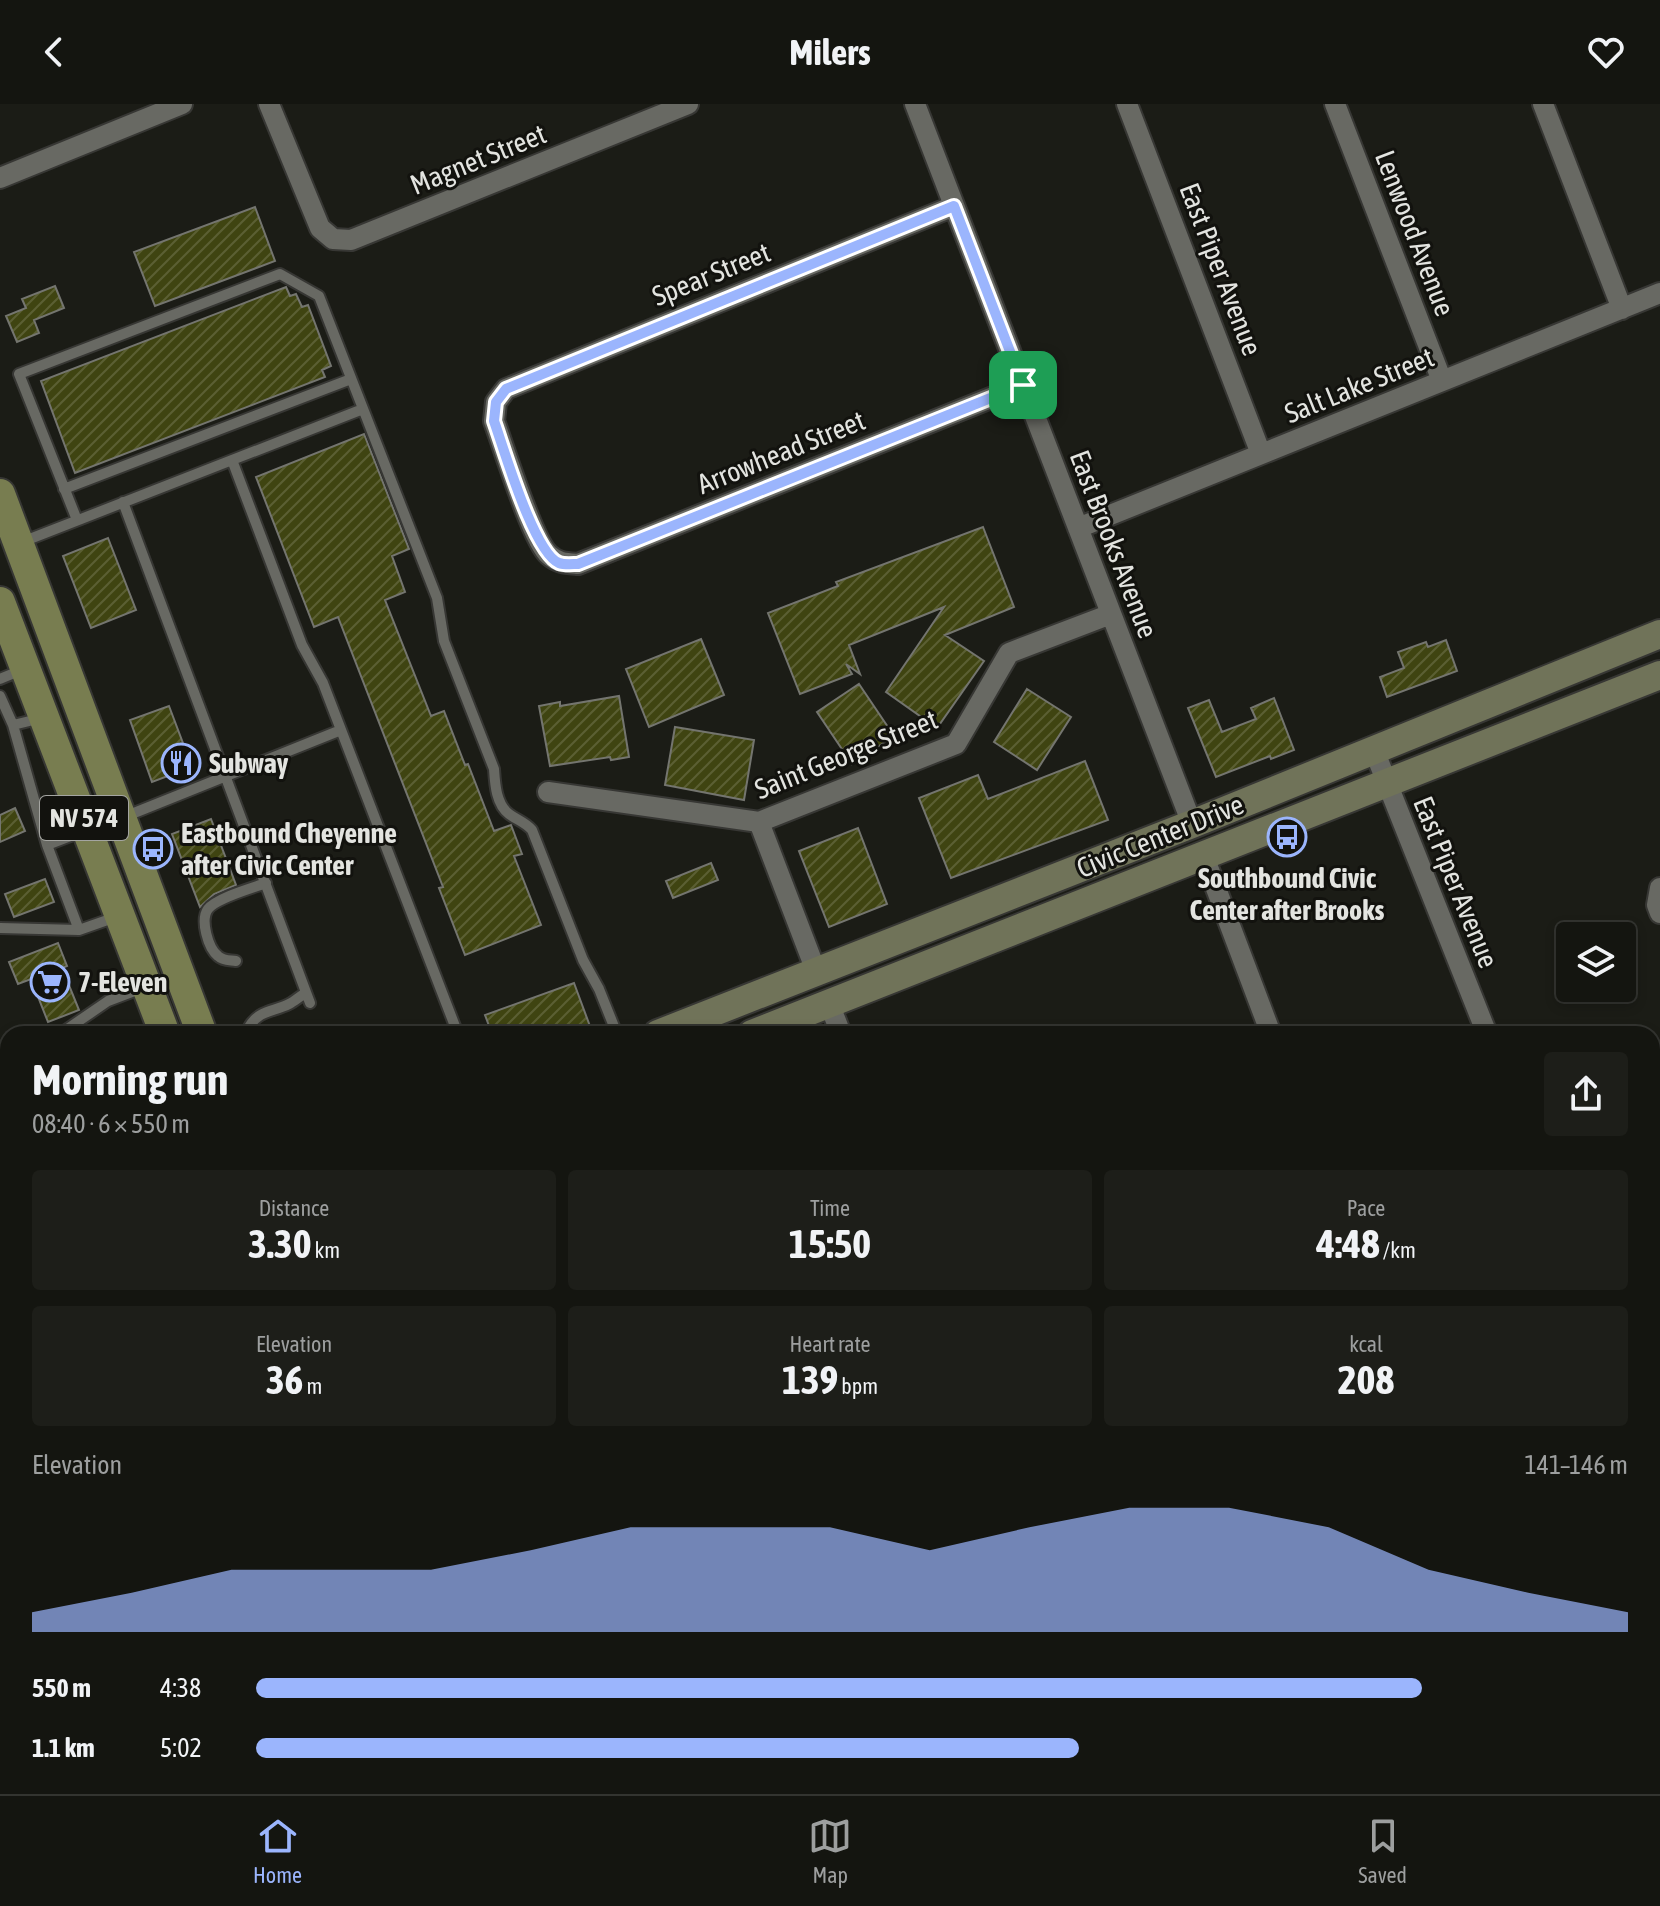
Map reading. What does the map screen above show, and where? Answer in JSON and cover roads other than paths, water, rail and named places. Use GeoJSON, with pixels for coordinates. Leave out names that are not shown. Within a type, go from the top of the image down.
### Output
{"type":"FeatureCollection","features":[{"type":"Feature","properties":{"kind":"main road","name":"NV 574"},"geometry":{"type":"LineString","coordinates":[[0,494],[9,541],[52,633],[199,1026]]}},
{"type":"Feature","properties":{"kind":"main road"},"geometry":{"type":"LineString","coordinates":[[0,578],[52,633]]}},
{"type":"Feature","properties":{"kind":"main road","name":"NV 574"},"geometry":{"type":"LineString","coordinates":[[0,602],[13,673],[45,717],[162,1026]]}},
{"type":"Feature","properties":{"kind":"main road","name":"Civic Center Drive"},"geometry":{"type":"LineString","coordinates":[[678,1026],[1192,824],[1660,634]]}},
{"type":"Feature","properties":{"kind":"main road","name":"Civic Center Drive"},"geometry":{"type":"LineString","coordinates":[[770,1026],[1660,675]]}},
{"type":"Feature","properties":{"kind":"main road"},"geometry":{"type":"LineString","coordinates":[[45,717],[95,800],[121,818]]}},
{"type":"Feature","properties":{"kind":"main road"},"geometry":{"type":"LineString","coordinates":[[1203,854],[1202,841],[1206,836],[1244,818],[1246,811],[1243,803]]}},
{"type":"Feature","properties":{"kind":"main road"},"geometry":{"type":"LineString","coordinates":[[1105,893],[1110,878],[1171,850],[1192,824]]}},
{"type":"Feature","properties":{"kind":"main road"},"geometry":{"type":"LineString","coordinates":[[88,829],[106,836],[167,939]]}},
{"type":"Feature","properties":{"kind":"main road"},"geometry":{"type":"LineString","coordinates":[[829,1003],[829,994],[835,984],[922,929]]}},
{"type":"Feature","properties":{"kind":"main road"},"geometry":{"type":"LineString","coordinates":[[761,1026],[808,992],[816,971]]}},
{"type":"Feature","properties":{"kind":"street"},"geometry":{"type":"LineString","coordinates":[[0,178],[182,104]]}},
{"type":"Feature","properties":{"kind":"street","name":"Magnet Street"},"geometry":{"type":"LineString","coordinates":[[269,104],[320,228],[333,239],[351,240],[688,104]]}},
{"type":"Feature","properties":{"kind":"street","name":"East Brooks Avenue"},"geometry":{"type":"LineString","coordinates":[[915,104],[1192,824]]}},
{"type":"Feature","properties":{"kind":"street","name":"East Piper Avenue"},"geometry":{"type":"LineString","coordinates":[[1127,104],[1261,454]]}},
{"type":"Feature","properties":{"kind":"street","name":"Lenwood Avenue"},"geometry":{"type":"LineString","coordinates":[[1335,104],[1442,381]]}},
{"type":"Feature","properties":{"kind":"street"},"geometry":{"type":"LineString","coordinates":[[1543,104],[1622,309]]}},
{"type":"Feature","properties":{"kind":"street","name":"Spear Street"},"geometry":{"type":"LineString","coordinates":[[560,563],[546,553],[536,535],[494,421],[496,402],[506,389],[954,206]]}},
{"type":"Feature","properties":{"kind":"street","name":"Salt Lake Street"},"geometry":{"type":"LineString","coordinates":[[1078,528],[1660,293]]}},
{"type":"Feature","properties":{"kind":"street","name":"Arrowhead Street"},"geometry":{"type":"LineString","coordinates":[[560,563],[578,564],[1023,385]]}},
{"type":"Feature","properties":{"kind":"street","name":"Saint George Street"},"geometry":{"type":"LineString","coordinates":[[548,792],[759,822],[956,744],[1009,653],[1111,614]]}},
{"type":"Feature","properties":{"kind":"street","name":"East Piper Avenue"},"geometry":{"type":"LineString","coordinates":[[1374,750],[1484,1026]]}},
{"type":"Feature","properties":{"kind":"street"},"geometry":{"type":"LineString","coordinates":[[759,822],[816,971]]}},
{"type":"Feature","properties":{"kind":"street"},"geometry":{"type":"LineString","coordinates":[[1203,854],[1268,1026]]}},
{"type":"Feature","properties":{"kind":"street"},"geometry":{"type":"LineString","coordinates":[[1660,888],[1657,905],[1660,913]]}},
{"type":"Feature","properties":{"kind":"street"},"geometry":{"type":"LineString","coordinates":[[829,1003],[838,1026]]}},
{"type":"Feature","properties":{"kind":"lane"},"geometry":{"type":"LineString","coordinates":[[77,520],[19,374],[280,274],[319,296],[437,598],[444,641],[494,769],[499,799],[507,813],[532,830],[583,960],[614,1026]]}},
{"type":"Feature","properties":{"kind":"lane"},"geometry":{"type":"LineString","coordinates":[[64,489],[351,379]]}},
{"type":"Feature","properties":{"kind":"lane"},"geometry":{"type":"LineString","coordinates":[[9,541],[77,520],[363,409]]}},
{"type":"Feature","properties":{"kind":"lane"},"geometry":{"type":"LineString","coordinates":[[232,460],[302,645],[323,683],[455,1026]]}},
{"type":"Feature","properties":{"kind":"lane"},"geometry":{"type":"LineString","coordinates":[[123,502],[308,998],[263,1012],[250,1026]]}},
{"type":"Feature","properties":{"kind":"lane"},"geometry":{"type":"LineString","coordinates":[[0,696],[13,725],[47,845],[79,930]]}},
{"type":"Feature","properties":{"kind":"lane"},"geometry":{"type":"LineString","coordinates":[[13,725],[45,717]]}},
{"type":"Feature","properties":{"kind":"lane"},"geometry":{"type":"LineString","coordinates":[[121,818],[341,730]]}},
{"type":"Feature","properties":{"kind":"lane"},"geometry":{"type":"LineString","coordinates":[[47,845],[88,829]]}},
{"type":"Feature","properties":{"kind":"lane"},"geometry":{"type":"LineString","coordinates":[[236,961],[225,960],[211,946],[204,922],[208,909],[220,900],[266,883]]}},
{"type":"Feature","properties":{"kind":"lane"},"geometry":{"type":"LineString","coordinates":[[0,928],[79,930],[120,915]]}},
{"type":"Feature","properties":{"kind":"lane"},"geometry":{"type":"LineString","coordinates":[[72,1026],[108,1001],[147,986]]}},
{"type":"Feature","properties":{"kind":"place","name":"Subway"},"geometry":{"type":"Point","coordinates":[181,763]}},
{"type":"Feature","properties":{"kind":"place","name":"Southbound Civic Center after Brooks"},"geometry":{"type":"Point","coordinates":[1287,837]}},
{"type":"Feature","properties":{"kind":"place","name":"Eastbound Cheyenne after Civic Center"},"geometry":{"type":"Point","coordinates":[153,849]}},
{"type":"Feature","properties":{"kind":"place","name":"7-Eleven"},"geometry":{"type":"Point","coordinates":[50,982]}}]}
